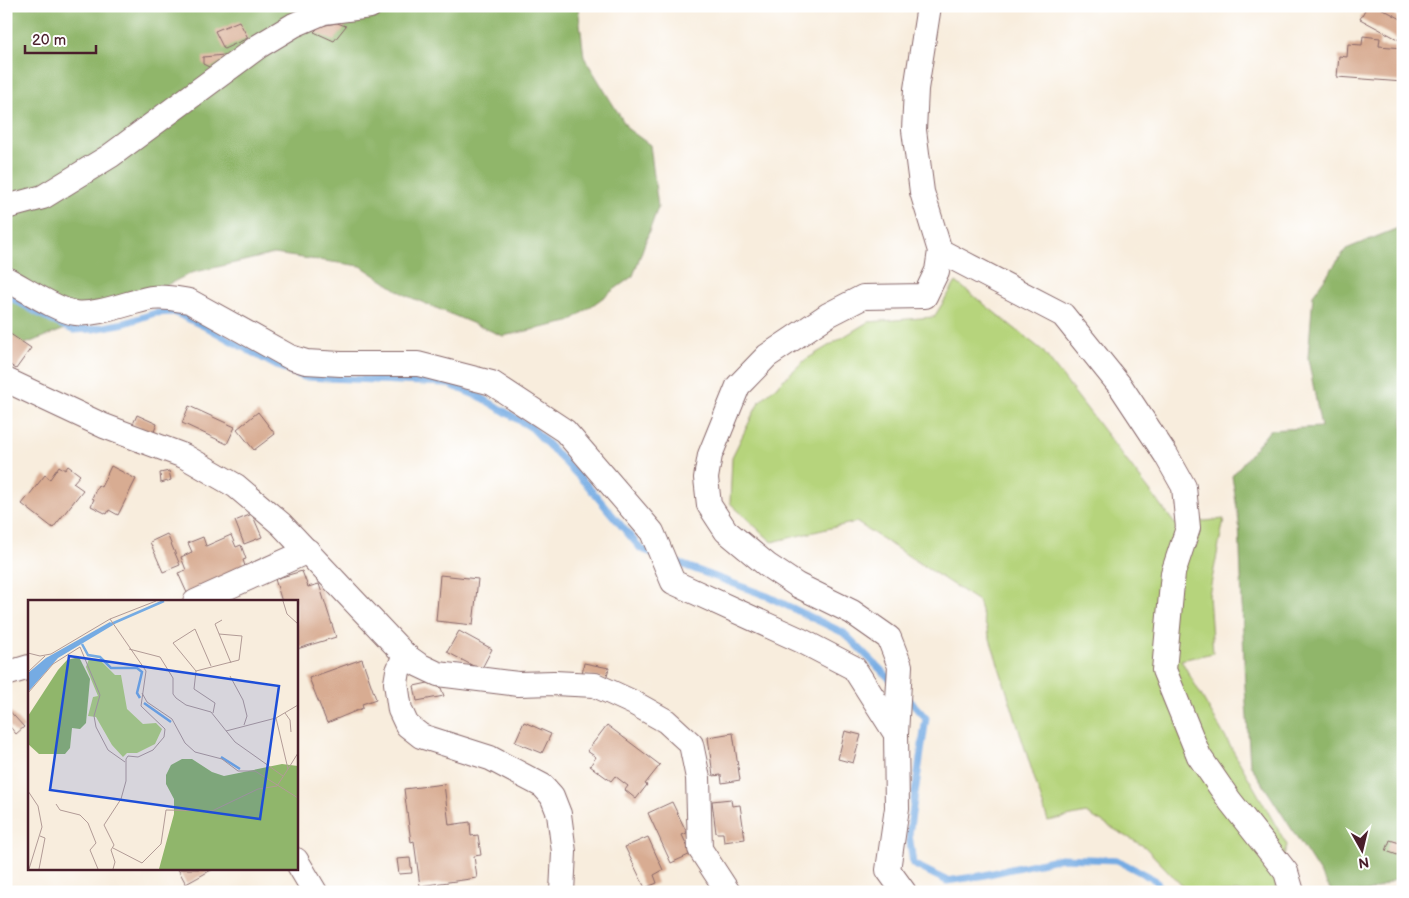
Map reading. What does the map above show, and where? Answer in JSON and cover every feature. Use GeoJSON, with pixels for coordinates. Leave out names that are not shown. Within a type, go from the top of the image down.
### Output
{"type":"FeatureCollection","features":[{"type":"Feature","properties":{"kind":"street"},"geometry":{"type":"LineString","coordinates":[[6,207],[43,196],[110,156],[259,46],[294,25],[324,12],[370,6]]}},
{"type":"Feature","properties":{"kind":"street"},"geometry":{"type":"LineString","coordinates":[[904,892],[888,870],[897,808],[896,734],[900,666],[889,638],[852,612],[797,585],[767,565],[726,531],[709,504],[706,478],[710,454],[738,386],[767,356],[828,315],[863,297],[925,296],[937,272],[940,251],[922,192],[914,130],[916,89],[929,6]]}},
{"type":"Feature","properties":{"kind":"street"},"geometry":{"type":"LineString","coordinates":[[940,251],[1063,315],[1121,387],[1171,463],[1184,487],[1188,528],[1173,573],[1164,670],[1200,756],[1230,801],[1286,872],[1292,892]]}},
{"type":"Feature","properties":{"kind":"street"},"geometry":{"type":"LineString","coordinates":[[6,279],[59,307],[76,313],[104,310],[153,298],[190,300],[290,357],[306,362],[418,364],[492,383],[565,431],[652,532],[673,582],[802,641],[854,668],[896,734]]}},
{"type":"Feature","properties":{"kind":"street"},"geometry":{"type":"LineString","coordinates":[[6,380],[104,426],[184,456],[236,486],[281,524],[405,655],[419,665],[438,674],[518,684],[595,685],[634,703],[666,721],[691,744],[698,778],[700,849],[728,892]]}},
{"type":"Feature","properties":{"kind":"street"},"geometry":{"type":"LineString","coordinates":[[199,600],[308,551]]}},
{"type":"Feature","properties":{"kind":"street"},"geometry":{"type":"LineString","coordinates":[[405,655],[398,671],[396,684],[400,710],[407,725],[421,736],[490,758],[543,786],[552,796],[559,814],[564,852],[562,892]]}},
{"type":"Feature","properties":{"kind":"street"},"geometry":{"type":"LineString","coordinates":[[6,674],[28,667]]}},
{"type":"Feature","properties":{"kind":"street"},"geometry":{"type":"LineString","coordinates":[[298,863],[315,892]]}},
{"type":"Feature","properties":{"kind":"green space"},"geometry":{"type":"Polygon","coordinates":[[[6,6],[578,6],[584,57],[628,129],[650,145],[658,207],[633,276],[569,322],[503,336],[405,295],[361,266],[274,254],[191,273],[117,310],[6,351],[6,6]]]}},
{"type":"Feature","properties":{"kind":"green space"},"geometry":{"type":"Polygon","coordinates":[[[1403,226],[1403,876],[1369,892],[1332,892],[1250,764],[1239,522],[1232,476],[1270,430],[1321,427],[1308,358],[1313,295],[1346,249],[1403,226]]]}},
{"type":"Feature","properties":{"kind":"green space"},"geometry":{"type":"Polygon","coordinates":[[[956,282],[1042,350],[1175,524],[1224,519],[1209,595],[1213,653],[1181,660],[1287,845],[1274,892],[1188,892],[1145,847],[1086,813],[1048,821],[978,601],[856,522],[772,542],[730,503],[732,457],[759,402],[805,360],[868,322],[934,317],[956,282]]]}},
{"type":"Feature","properties":{"kind":"building"},"geometry":{"type":"Polygon","coordinates":[[[1367,6],[1377,6],[1403,20],[1403,42],[1360,19],[1367,6]]]}},
{"type":"Feature","properties":{"kind":"building"},"geometry":{"type":"Polygon","coordinates":[[[239,21],[248,38],[224,49],[215,31],[239,21]]]}},
{"type":"Feature","properties":{"kind":"building"},"geometry":{"type":"Polygon","coordinates":[[[337,23],[346,26],[334,41],[314,32],[320,26],[337,23]]]}},
{"type":"Feature","properties":{"kind":"building"},"geometry":{"type":"Polygon","coordinates":[[[1363,36],[1380,38],[1379,46],[1403,48],[1403,82],[1337,77],[1339,56],[1347,57],[1348,44],[1362,45],[1363,36]]]}},
{"type":"Feature","properties":{"kind":"building"},"geometry":{"type":"Polygon","coordinates":[[[224,55],[226,59],[211,68],[203,64],[203,57],[224,55]]]}},
{"type":"Feature","properties":{"kind":"building"},"geometry":{"type":"Polygon","coordinates":[[[6,331],[31,348],[16,369],[6,362],[6,331]]]}},
{"type":"Feature","properties":{"kind":"building"},"geometry":{"type":"Polygon","coordinates":[[[189,406],[235,427],[227,444],[182,423],[189,406]]]}},
{"type":"Feature","properties":{"kind":"building"},"geometry":{"type":"Polygon","coordinates":[[[258,412],[275,434],[254,450],[237,429],[258,412]]]}},
{"type":"Feature","properties":{"kind":"building"},"geometry":{"type":"Polygon","coordinates":[[[137,415],[157,424],[153,434],[133,424],[137,415]]]}},
{"type":"Feature","properties":{"kind":"building"},"geometry":{"type":"Polygon","coordinates":[[[59,466],[65,470],[68,466],[80,475],[73,483],[83,490],[53,528],[22,504],[45,475],[50,479],[59,466]]]}},
{"type":"Feature","properties":{"kind":"building"},"geometry":{"type":"Polygon","coordinates":[[[111,466],[136,479],[118,515],[109,510],[107,514],[91,506],[94,499],[92,498],[98,485],[101,487],[111,466]]]}},
{"type":"Feature","properties":{"kind":"building"},"geometry":{"type":"Polygon","coordinates":[[[169,471],[171,480],[161,483],[160,473],[169,471]]]}},
{"type":"Feature","properties":{"kind":"building"},"geometry":{"type":"Polygon","coordinates":[[[252,514],[262,537],[244,544],[235,521],[252,514]]]}},
{"type":"Feature","properties":{"kind":"building"},"geometry":{"type":"Polygon","coordinates":[[[167,534],[180,565],[163,572],[150,542],[167,534]]]}},
{"type":"Feature","properties":{"kind":"building"},"geometry":{"type":"Polygon","coordinates":[[[231,535],[236,547],[241,545],[246,559],[243,560],[246,569],[187,593],[178,573],[186,570],[181,557],[192,552],[188,543],[203,537],[206,546],[231,535]]]}},
{"type":"Feature","properties":{"kind":"building"},"geometry":{"type":"Polygon","coordinates":[[[302,571],[308,587],[319,584],[336,637],[298,649],[298,600],[281,600],[275,579],[302,571]]]}},
{"type":"Feature","properties":{"kind":"building"},"geometry":{"type":"Polygon","coordinates":[[[440,575],[478,579],[473,625],[436,621],[440,575]]]}},
{"type":"Feature","properties":{"kind":"building"},"geometry":{"type":"Polygon","coordinates":[[[459,631],[492,649],[481,670],[447,652],[459,631]]]}},
{"type":"Feature","properties":{"kind":"building"},"geometry":{"type":"Polygon","coordinates":[[[362,659],[376,699],[362,704],[363,708],[327,723],[309,678],[362,659]]]}},
{"type":"Feature","properties":{"kind":"building"},"geometry":{"type":"Polygon","coordinates":[[[584,663],[609,668],[606,679],[582,674],[584,663]]]}},
{"type":"Feature","properties":{"kind":"building"},"geometry":{"type":"Polygon","coordinates":[[[428,683],[441,688],[444,696],[417,701],[414,686],[428,683]]]}},
{"type":"Feature","properties":{"kind":"building"},"geometry":{"type":"Polygon","coordinates":[[[6,707],[24,727],[16,734],[6,722],[6,707]]]}},
{"type":"Feature","properties":{"kind":"building"},"geometry":{"type":"Polygon","coordinates":[[[524,722],[551,734],[542,753],[515,742],[524,722]]]}},
{"type":"Feature","properties":{"kind":"building"},"geometry":{"type":"Polygon","coordinates":[[[607,725],[660,765],[636,799],[625,790],[628,786],[615,776],[611,781],[590,766],[596,757],[587,751],[607,725]]]}},
{"type":"Feature","properties":{"kind":"building"},"geometry":{"type":"Polygon","coordinates":[[[845,731],[861,735],[853,763],[838,759],[845,731]]]}},
{"type":"Feature","properties":{"kind":"building"},"geometry":{"type":"Polygon","coordinates":[[[733,733],[740,780],[722,783],[721,775],[713,776],[708,737],[733,733]]]}},
{"type":"Feature","properties":{"kind":"building"},"geometry":{"type":"Polygon","coordinates":[[[444,784],[449,825],[470,822],[471,836],[478,835],[481,855],[474,856],[477,878],[420,886],[414,841],[411,842],[404,789],[444,784]]]}},
{"type":"Feature","properties":{"kind":"building"},"geometry":{"type":"Polygon","coordinates":[[[731,799],[732,806],[740,805],[745,839],[724,842],[723,833],[716,833],[712,801],[731,799]]]}},
{"type":"Feature","properties":{"kind":"building"},"geometry":{"type":"Polygon","coordinates":[[[672,802],[687,833],[682,835],[691,854],[671,863],[648,813],[672,802]]]}},
{"type":"Feature","properties":{"kind":"building"},"geometry":{"type":"Polygon","coordinates":[[[648,837],[663,870],[654,875],[657,883],[645,888],[625,847],[648,837]]]}},
{"type":"Feature","properties":{"kind":"building"},"geometry":{"type":"Polygon","coordinates":[[[1390,840],[1403,844],[1403,857],[1386,851],[1390,840]]]}},
{"type":"Feature","properties":{"kind":"building"},"geometry":{"type":"Polygon","coordinates":[[[410,858],[412,873],[399,874],[397,859],[410,858]]]}},
{"type":"Feature","properties":{"kind":"building"},"geometry":{"type":"Polygon","coordinates":[[[179,870],[211,870],[186,884],[179,870]]]}},
{"type":"Feature","properties":{"kind":"waterway"},"geometry":{"type":"LineString","coordinates":[[6,295],[50,320],[73,330],[93,329],[125,323],[155,313],[174,312],[208,328],[273,364],[304,377],[446,383],[482,398],[532,428],[587,485],[641,549],[655,554]]}},
{"type":"Feature","properties":{"kind":"waterway"},"geometry":{"type":"LineString","coordinates":[[670,560],[767,596],[844,633],[894,683]]}},
{"type":"Feature","properties":{"kind":"waterway"},"geometry":{"type":"LineString","coordinates":[[904,694],[926,718],[909,834],[913,864],[947,881],[980,876],[1061,858],[1117,860],[1155,880],[1164,892]]}}]}
